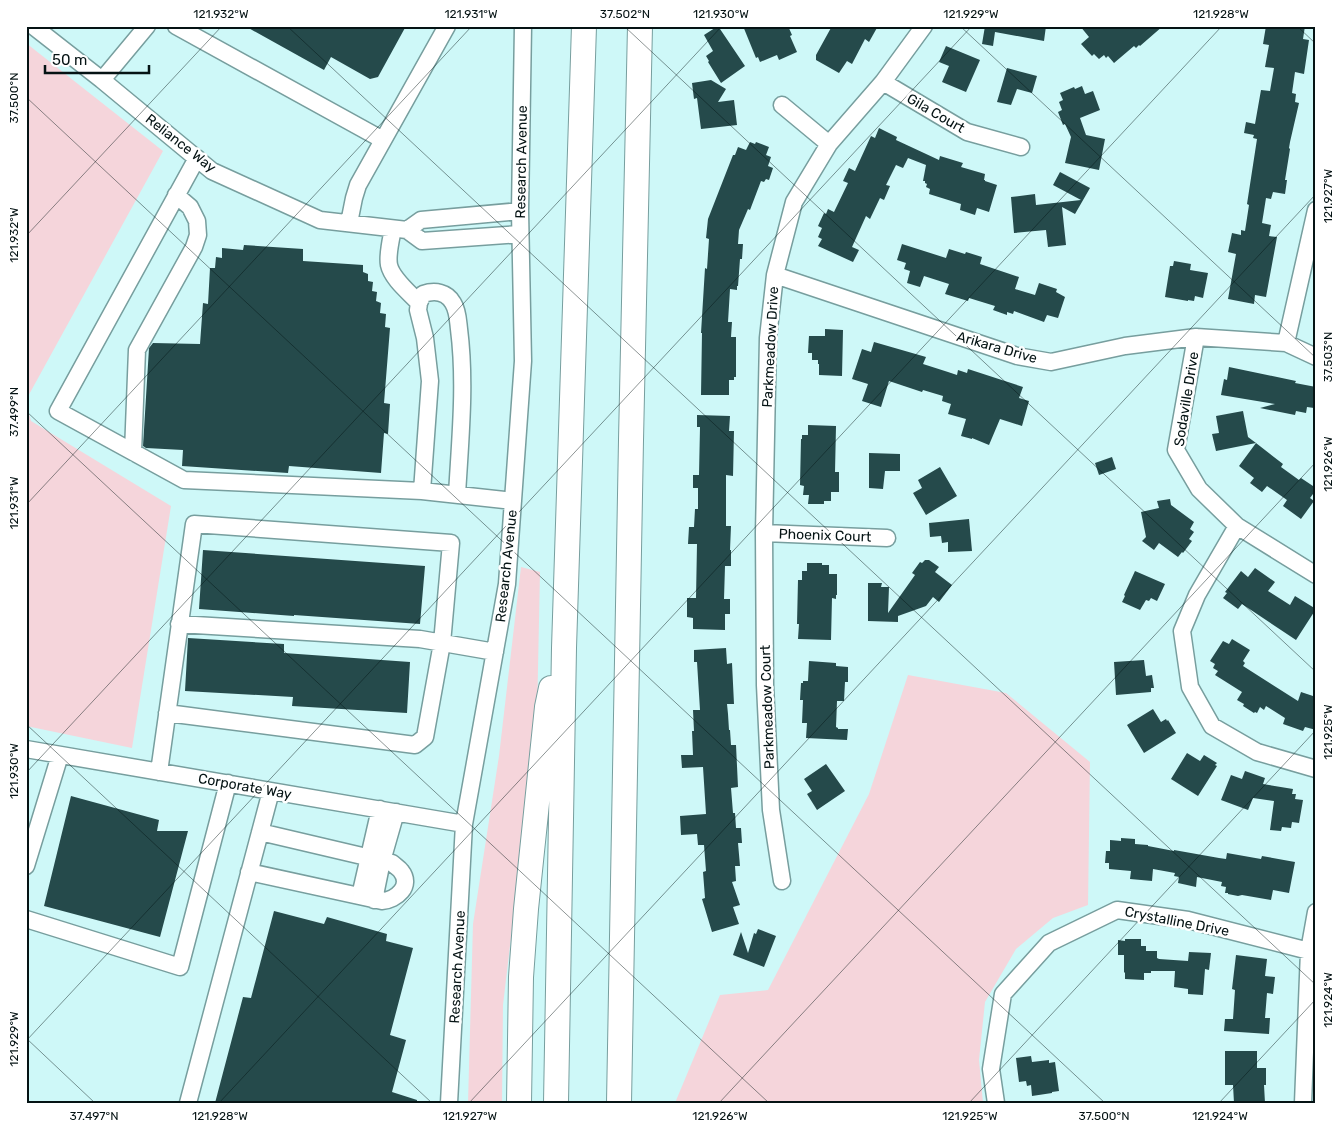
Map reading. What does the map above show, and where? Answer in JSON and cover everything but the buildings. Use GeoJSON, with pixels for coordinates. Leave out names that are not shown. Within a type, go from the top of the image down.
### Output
{"type":"FeatureCollection","features":[{"type":"Feature","properties":{"kind":"highway"},"geometry":{"type":"LineString","coordinates":[[556,1103],[564,648],[584,26]]}},
{"type":"Feature","properties":{"kind":"highway"},"geometry":{"type":"LineString","coordinates":[[619,1103],[640,26]]}},
{"type":"Feature","properties":{"kind":"highway"},"geometry":{"type":"LineString","coordinates":[[519,1103],[521,977],[526,908],[552,679],[564,648]]}},
{"type":"Feature","properties":{"kind":"highway"},"geometry":{"type":"LineString","coordinates":[[623,937],[631,1103]]}},
{"type":"Feature","properties":{"kind":"street","name":"Reliance Way"},"geometry":{"type":"LineString","coordinates":[[34,26],[212,170],[320,220],[400,230],[422,241],[520,234]]}},
{"type":"Feature","properties":{"kind":"street"},"geometry":{"type":"LineString","coordinates":[[102,80],[147,26]]}},
{"type":"Feature","properties":{"kind":"street"},"geometry":{"type":"LineString","coordinates":[[176,26],[383,140]]}},
{"type":"Feature","properties":{"kind":"street"},"geometry":{"type":"LineString","coordinates":[[349,224],[358,185],[447,26]]}},
{"type":"Feature","properties":{"kind":"street","name":"Research Avenue"},"geometry":{"type":"LineString","coordinates":[[449,1103],[464,824],[507,584],[523,361],[520,211],[523,26]]}},
{"type":"Feature","properties":{"kind":"street","name":"Parkmeadow Drive"},"geometry":{"type":"LineString","coordinates":[[764,533],[768,338],[775,275],[794,202],[829,144],[883,82],[924,26]]}},
{"type":"Feature","properties":{"kind":"street","name":"Gila Court"},"geometry":{"type":"LineString","coordinates":[[883,82],[967,132],[1021,147]]}},
{"type":"Feature","properties":{"kind":"street"},"geometry":{"type":"LineString","coordinates":[[782,105],[829,144]]}},
{"type":"Feature","properties":{"kind":"street"},"geometry":{"type":"LineString","coordinates":[[197,158],[58,411],[184,480],[422,491],[513,502]]}},
{"type":"Feature","properties":{"kind":"street"},"geometry":{"type":"LineString","coordinates":[[133,452],[137,350],[194,247],[198,236],[197,221],[190,207],[176,195]]}},
{"type":"Feature","properties":{"kind":"street"},"geometry":{"type":"LineString","coordinates":[[1316,210],[1286,343],[1316,357]]}},
{"type":"Feature","properties":{"kind":"street"},"geometry":{"type":"LineString","coordinates":[[419,303],[393,274],[389,265],[400,230],[421,220],[520,211]]}},
{"type":"Feature","properties":{"kind":"street","name":"Arikara Drive"},"geometry":{"type":"LineString","coordinates":[[775,275],[1017,356],[1051,362],[1125,346],[1196,337],[1286,343]]}},
{"type":"Feature","properties":{"kind":"street"},"geometry":{"type":"LineString","coordinates":[[422,491],[430,381],[426,338],[418,310],[423,294],[435,291],[449,298],[456,310],[462,353],[461,435],[457,495]]}},
{"type":"Feature","properties":{"kind":"street","name":"Sodaville Drive"},"geometry":{"type":"LineString","coordinates":[[1196,337],[1176,450],[1199,489],[1237,526],[1316,575]]}},
{"type":"Feature","properties":{"kind":"street"},"geometry":{"type":"LineString","coordinates":[[159,772],[179,624],[194,524],[451,542],[442,643],[425,737],[415,745],[167,713]]}},
{"type":"Feature","properties":{"kind":"street"},"geometry":{"type":"LineString","coordinates":[[1237,526],[1197,595],[1182,631],[1190,688],[1212,726],[1257,752],[1316,769]]}},
{"type":"Feature","properties":{"kind":"street","name":"Phoenix Court"},"geometry":{"type":"LineString","coordinates":[[764,533],[887,538]]}},
{"type":"Feature","properties":{"kind":"street","name":"Parkmeadow Court"},"geometry":{"type":"LineString","coordinates":[[764,533],[766,685],[771,810],[782,881]]}},
{"type":"Feature","properties":{"kind":"street"},"geometry":{"type":"LineString","coordinates":[[179,624],[420,639],[494,652]]}},
{"type":"Feature","properties":{"kind":"street","name":"Corporate Way"},"geometry":{"type":"LineString","coordinates":[[26,749],[464,824]]}},
{"type":"Feature","properties":{"kind":"street"},"geometry":{"type":"LineString","coordinates":[[26,866],[60,755]]}},
{"type":"Feature","properties":{"kind":"street"},"geometry":{"type":"LineString","coordinates":[[26,919],[180,967],[228,783]]}},
{"type":"Feature","properties":{"kind":"street"},"geometry":{"type":"LineString","coordinates":[[188,1103],[271,791]]}},
{"type":"Feature","properties":{"kind":"street"},"geometry":{"type":"LineString","coordinates":[[367,898],[388,811]]}},
{"type":"Feature","properties":{"kind":"street"},"geometry":{"type":"LineString","coordinates":[[250,872],[382,901],[390,901],[400,894],[405,882],[400,870],[392,863],[260,832]]}},
{"type":"Feature","properties":{"kind":"street","name":"Crystalline Drive"},"geometry":{"type":"LineString","coordinates":[[996,1103],[991,1069],[1003,994],[1049,943],[1118,910],[1188,920],[1309,951]]}},
{"type":"Feature","properties":{"kind":"street"},"geometry":{"type":"LineString","coordinates":[[1303,1103],[1309,951],[1316,912]]}},
{"type":"Feature","properties":{"kind":"shaded area"},"geometry":{"type":"Polygon","coordinates":[[[26,43],[163,151],[26,400],[26,43]]]}},
{"type":"Feature","properties":{"kind":"shaded area"},"geometry":{"type":"Polygon","coordinates":[[[26,403],[31,421],[171,506],[132,748],[26,726],[26,403]]]}},
{"type":"Feature","properties":{"kind":"shaded area"},"geometry":{"type":"Polygon","coordinates":[[[521,567],[540,572],[537,717],[503,1005],[502,1103],[468,1103],[473,924],[499,756],[521,567]]]}},
{"type":"Feature","properties":{"kind":"shaded area"},"geometry":{"type":"Polygon","coordinates":[[[908,675],[1006,693],[1090,762],[1088,905],[1053,918],[1016,949],[985,1002],[979,1060],[983,1103],[675,1103],[720,995],[768,990],[869,794],[908,675]]]}}]}
